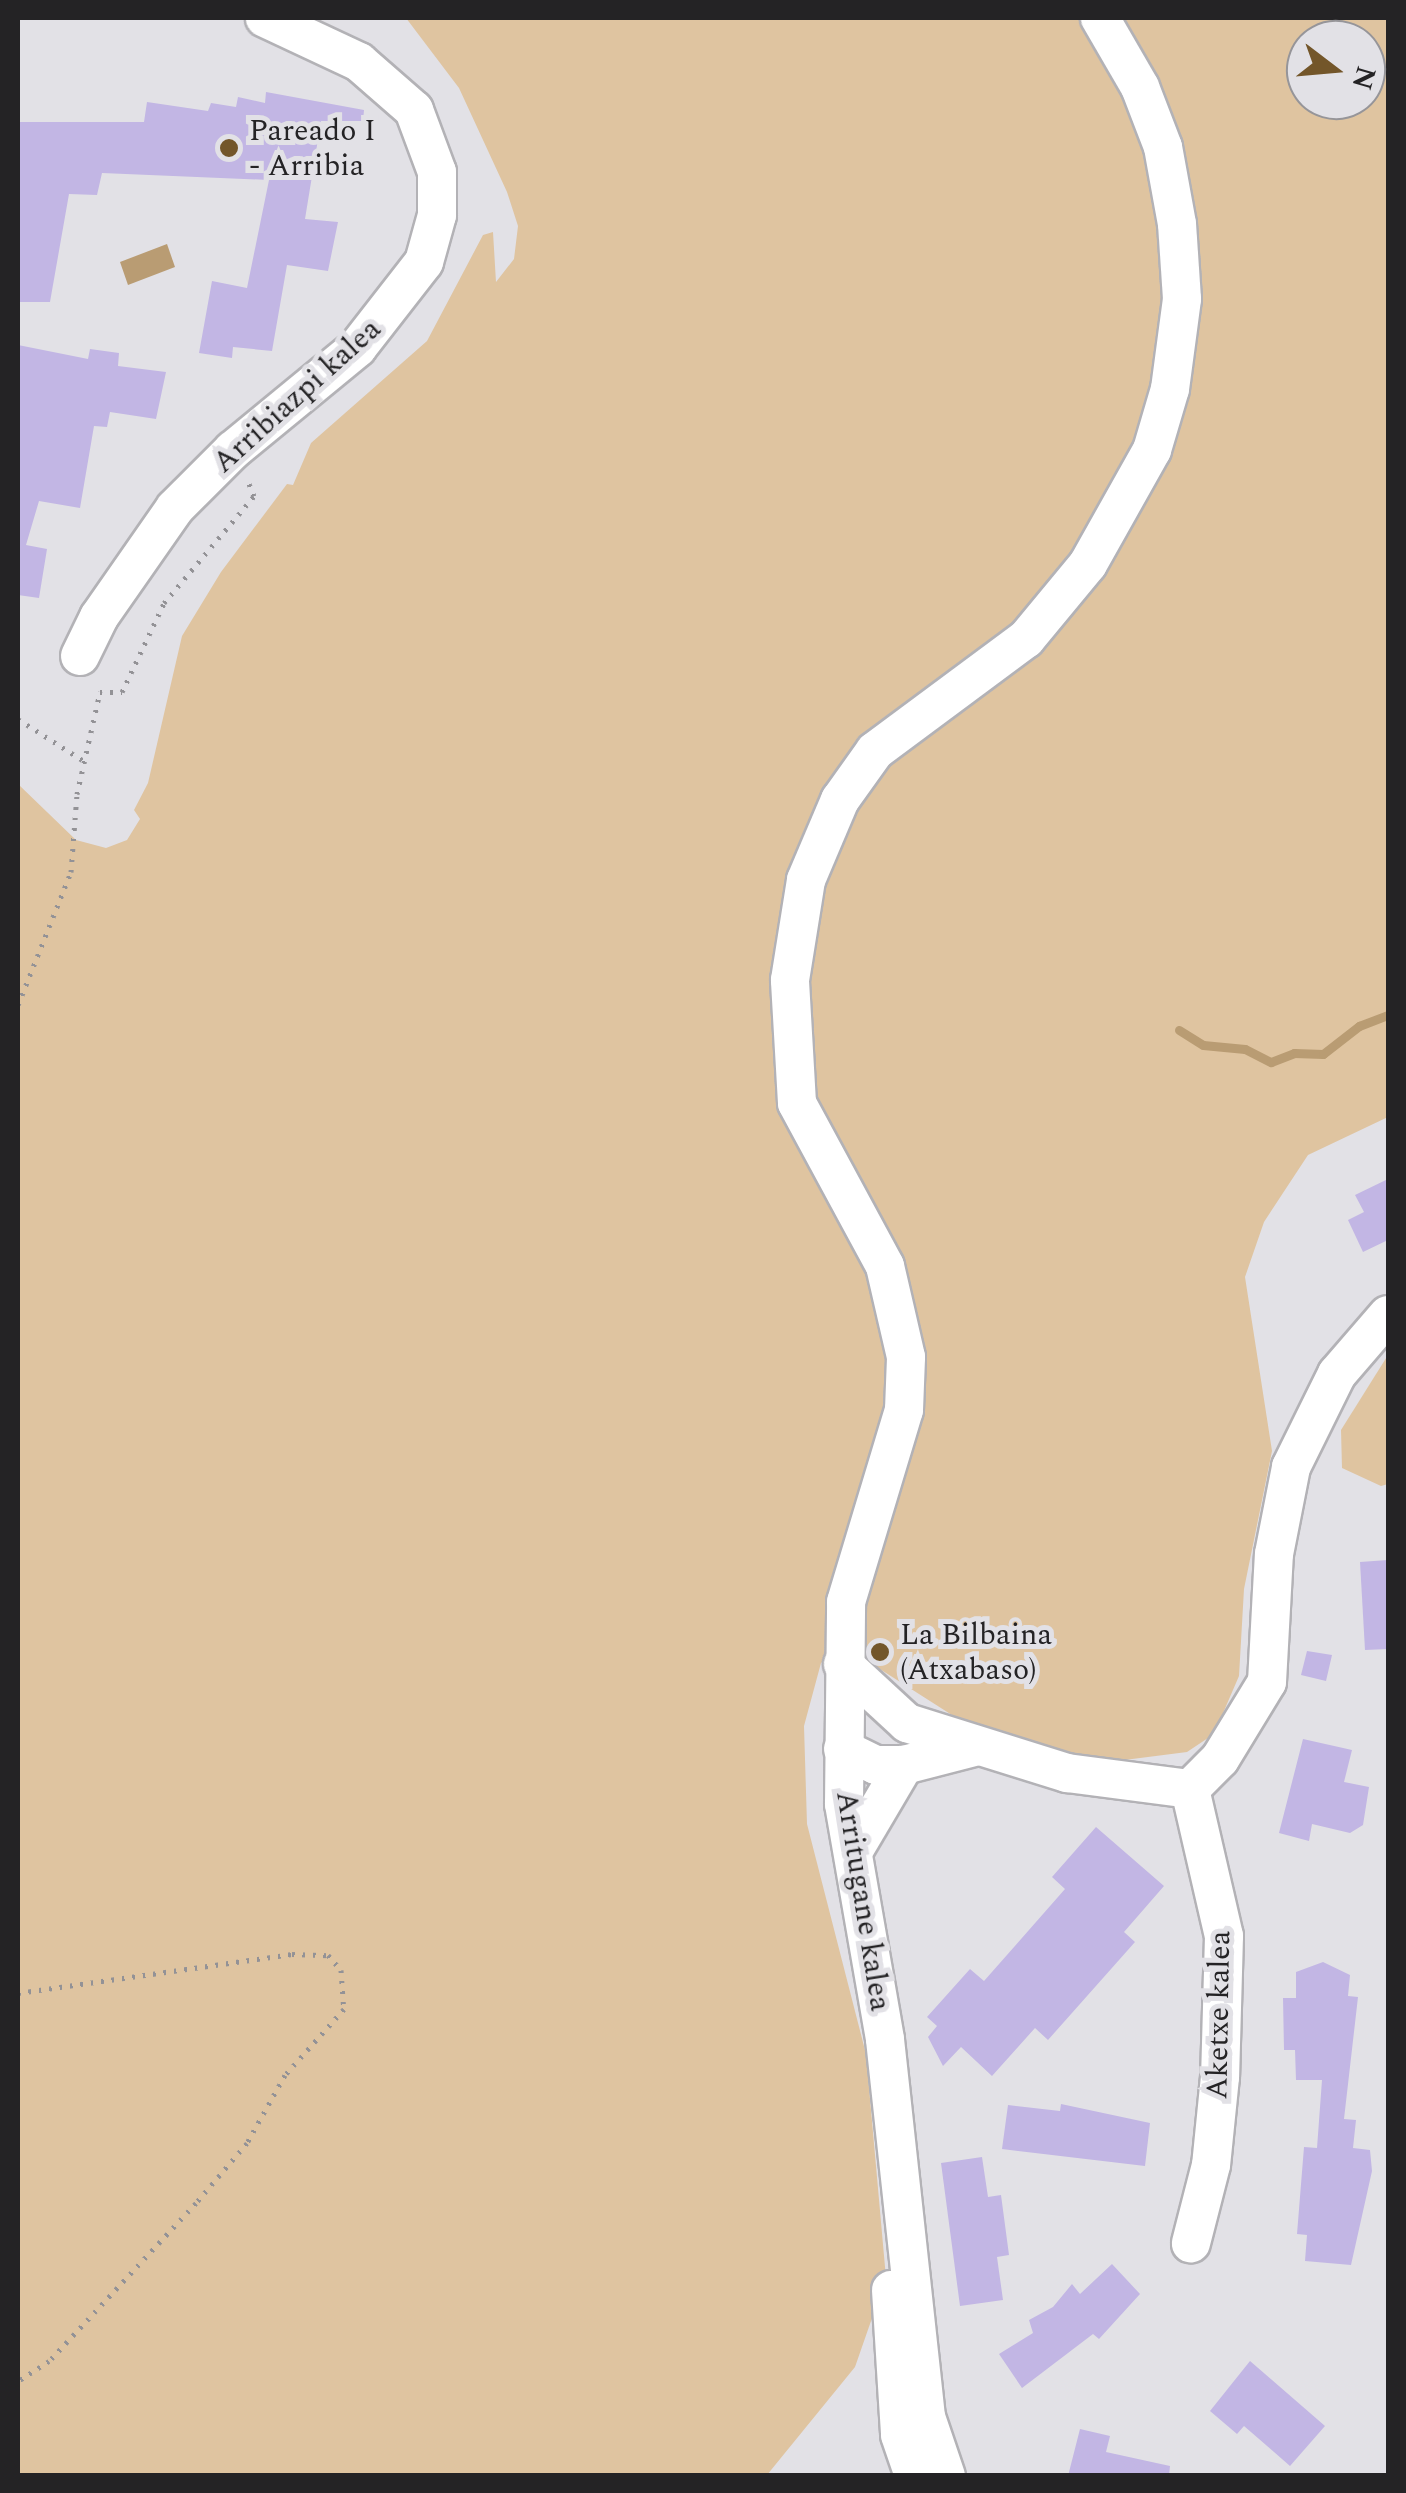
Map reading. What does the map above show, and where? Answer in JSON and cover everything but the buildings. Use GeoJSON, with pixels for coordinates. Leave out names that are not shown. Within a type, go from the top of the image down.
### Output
{"type":"FeatureCollection","features":[{"type":"Feature","properties":{"kind":"street","name":"Arribiazpi kalea"},"geometry":{"type":"LineString","coordinates":[[80,656],[98,617],[176,508],[233,450],[358,348],[394,306],[428,246],[437,215],[437,172],[414,110],[359,62],[265,18]]}},
{"type":"Feature","properties":{"kind":"street","name":"Arritugane kalea"},"geometry":{"type":"LineString","coordinates":[[946,2476],[926,2416],[843,1749],[846,1602],[904,1410],[906,1357],[886,1266],[797,1103],[790,980],[806,880],[840,800],[875,751],[1026,638],[1088,564],[1152,450],[1170,390],[1182,299],[1178,224],[1163,147],[1140,86],[1100,18]]}},
{"type":"Feature","properties":{"kind":"street"},"geometry":{"type":"LineString","coordinates":[[844,1664],[908,1724],[1098,1779],[1190,1789],[1220,1759],[1267,1682],[1274,1554],[1291,1467],[1337,1374],[1388,1314]]}},
{"type":"Feature","properties":{"kind":"street"},"geometry":{"type":"LineString","coordinates":[[843,1749],[876,1730],[908,1724]]}},
{"type":"Feature","properties":{"kind":"street"},"geometry":{"type":"LineString","coordinates":[[843,1749],[876,1765],[904,1766],[981,1746]]}},
{"type":"Feature","properties":{"kind":"street"},"geometry":{"type":"LineString","coordinates":[[854,1850],[904,1766]]}},
{"type":"Feature","properties":{"kind":"street","name":"Aketxe kalea"},"geometry":{"type":"LineString","coordinates":[[1190,1789],[1224,1936],[1216,2112],[1191,2243]]}},
{"type":"Feature","properties":{"kind":"street","name":"Arritugane kalea"},"geometry":{"type":"LineString","coordinates":[[891,2113],[890,2345],[900,2435],[914,2476]]}},
{"type":"Feature","properties":{"kind":"path"},"geometry":{"type":"LineString","coordinates":[[18,1006],[71,872],[77,794],[100,692]]}},
{"type":"Feature","properties":{"kind":"path"},"geometry":{"type":"LineString","coordinates":[[18,719],[87,763]]}},
{"type":"Feature","properties":{"kind":"path"},"geometry":{"type":"LineString","coordinates":[[18,1992],[292,1954],[328,1955],[341,1970],[344,2009],[286,2075],[246,2142],[196,2204],[49,2361],[18,2381]]}},
{"type":"Feature","properties":{"kind":"shaded area"},"geometry":{"type":"Polygon","coordinates":[[[406,18],[1388,18],[1388,1117],[1308,1155],[1264,1222],[1245,1277],[1272,1451],[1244,1589],[1239,1676],[1214,1734],[1187,1752],[1101,1763],[966,1724],[861,1657],[832,1654],[821,1663],[804,1726],[807,1824],[866,2054],[886,2278],[855,2367],[767,2475],[18,2475],[18,784],[76,840],[106,848],[127,840],[140,819],[134,810],[148,783],[182,636],[221,572],[287,484],[293,485],[311,443],[427,341],[483,235],[493,232],[496,282],[514,259],[518,226],[507,192],[459,88],[406,18]]]}},
{"type":"Feature","properties":{"kind":"shaded area"},"geometry":{"type":"Polygon","coordinates":[[[167,244],[175,267],[128,285],[120,262],[167,244]]]}},
{"type":"Feature","properties":{"kind":"shaded area"},"geometry":{"type":"Polygon","coordinates":[[[1388,1355],[1388,1484],[1381,1486],[1342,1468],[1341,1430],[1388,1355]]]}},
{"type":"Feature","properties":{"kind":"waterway"},"geometry":{"type":"LineString","coordinates":[[1179,1030],[1203,1045],[1245,1049],[1271,1062],[1294,1053],[1323,1054],[1359,1026],[1388,1015]]}},
{"type":"Feature","properties":{"kind":"place","name":"Pareado I - Arribia"},"geometry":{"type":"Point","coordinates":[229,148]}},
{"type":"Feature","properties":{"kind":"place","name":"La Bilbaina (Atxabaso)"},"geometry":{"type":"Point","coordinates":[880,1652]}}]}
